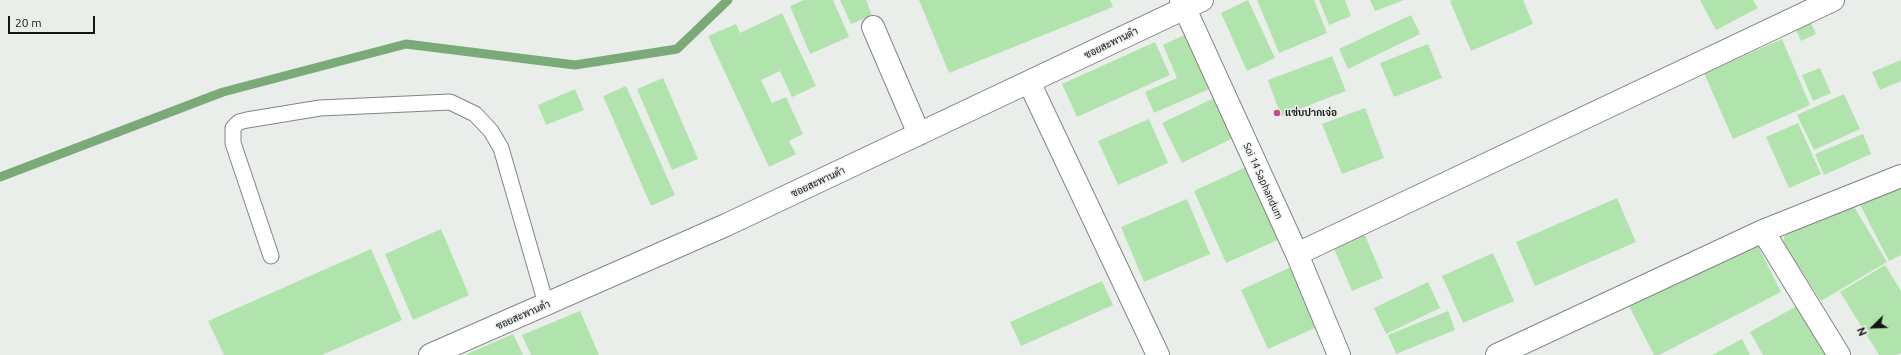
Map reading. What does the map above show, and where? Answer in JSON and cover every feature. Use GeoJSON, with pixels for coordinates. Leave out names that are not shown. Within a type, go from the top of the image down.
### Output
{"type":"FeatureCollection","features":[{"type":"Feature","properties":{"kind":"street"},"geometry":{"type":"LineString","coordinates":[[1297,254],[1834,0]]}},
{"type":"Feature","properties":{"kind":"street","name":"Soi 14 Saphandum"},"geometry":{"type":"LineString","coordinates":[[1189,2],[1339,355]]}},
{"type":"Feature","properties":{"kind":"street","name":"ซอยสะพานดำ"},"geometry":{"type":"LineString","coordinates":[[430,355],[726,225],[1029,82],[1189,2]]}},
{"type":"Feature","properties":{"kind":"street"},"geometry":{"type":"LineString","coordinates":[[873,27],[919,134]]}},
{"type":"Feature","properties":{"kind":"street"},"geometry":{"type":"LineString","coordinates":[[1029,82],[1158,355]]}},
{"type":"Feature","properties":{"kind":"street"},"geometry":{"type":"LineString","coordinates":[[1497,355],[1763,231],[1901,176]]}},
{"type":"Feature","properties":{"kind":"street"},"geometry":{"type":"LineString","coordinates":[[1763,231],[1839,355]]}},
{"type":"Feature","properties":{"kind":"lane"},"geometry":{"type":"LineString","coordinates":[[271,256],[233,143],[233,128],[239,122],[320,108],[450,102],[475,114],[490,131],[501,148],[546,304]]}},
{"type":"Feature","properties":{"kind":"building"},"geometry":{"type":"Polygon","coordinates":[[[804,0],[833,0],[849,37],[810,54],[790,6],[804,0]]]}},
{"type":"Feature","properties":{"kind":"building"},"geometry":{"type":"Polygon","coordinates":[[[840,0],[866,0],[872,15],[851,24],[840,0]]]}},
{"type":"Feature","properties":{"kind":"building"},"geometry":{"type":"Polygon","coordinates":[[[919,0],[1110,0],[1113,7],[949,73],[919,0]]]}},
{"type":"Feature","properties":{"kind":"building"},"geometry":{"type":"Polygon","coordinates":[[[1248,0],[1275,58],[1247,71],[1221,13],[1248,0]]]}},
{"type":"Feature","properties":{"kind":"building"},"geometry":{"type":"Polygon","coordinates":[[[1257,0],[1314,0],[1327,33],[1279,53],[1257,0]]]}},
{"type":"Feature","properties":{"kind":"building"},"geometry":{"type":"Polygon","coordinates":[[[1319,0],[1345,0],[1351,16],[1329,25],[1319,0]]]}},
{"type":"Feature","properties":{"kind":"building"},"geometry":{"type":"Polygon","coordinates":[[[1370,0],[1404,0],[1375,11],[1370,0]]]}},
{"type":"Feature","properties":{"kind":"building"},"geometry":{"type":"Polygon","coordinates":[[[1523,0],[1533,24],[1471,51],[1450,1],[1523,0]]]}},
{"type":"Feature","properties":{"kind":"building"},"geometry":{"type":"Polygon","coordinates":[[[1700,0],[1753,0],[1758,8],[1716,30],[1700,0]]]}},
{"type":"Feature","properties":{"kind":"building"},"geometry":{"type":"Polygon","coordinates":[[[782,13],[816,86],[792,97],[780,71],[761,80],[772,103],[786,97],[803,134],[789,141],[796,154],[769,167],[708,36],[736,24],[740,33],[782,13]]]}},
{"type":"Feature","properties":{"kind":"building"},"geometry":{"type":"Polygon","coordinates":[[[1411,15],[1420,34],[1348,69],[1339,49],[1411,15]]]}},
{"type":"Feature","properties":{"kind":"building"},"geometry":{"type":"Polygon","coordinates":[[[1809,19],[1816,34],[1801,41],[1794,26],[1809,19]]]}},
{"type":"Feature","properties":{"kind":"building"},"geometry":{"type":"Polygon","coordinates":[[[1193,31],[1216,86],[1154,113],[1145,92],[1177,78],[1163,45],[1193,31]]]}},
{"type":"Feature","properties":{"kind":"building"},"geometry":{"type":"Polygon","coordinates":[[[1782,39],[1810,105],[1733,139],[1704,73],[1782,39]]]}},
{"type":"Feature","properties":{"kind":"building"},"geometry":{"type":"Polygon","coordinates":[[[1155,42],[1170,75],[1077,117],[1062,84],[1155,42]]]}},
{"type":"Feature","properties":{"kind":"building"},"geometry":{"type":"Polygon","coordinates":[[[1428,44],[1442,78],[1394,97],[1380,63],[1428,44]]]}},
{"type":"Feature","properties":{"kind":"building"},"geometry":{"type":"Polygon","coordinates":[[[1332,56],[1346,91],[1281,116],[1268,80],[1332,56]]]}},
{"type":"Feature","properties":{"kind":"building"},"geometry":{"type":"Polygon","coordinates":[[[1901,60],[1901,81],[1880,90],[1872,72],[1901,60]]]}},
{"type":"Feature","properties":{"kind":"building"},"geometry":{"type":"Polygon","coordinates":[[[1820,68],[1831,93],[1813,101],[1802,75],[1820,68]]]}},
{"type":"Feature","properties":{"kind":"building"},"geometry":{"type":"Polygon","coordinates":[[[663,78],[698,159],[672,170],[637,89],[663,78]]]}},
{"type":"Feature","properties":{"kind":"building"},"geometry":{"type":"Polygon","coordinates":[[[626,86],[675,195],[651,206],[603,96],[626,86]]]}},
{"type":"Feature","properties":{"kind":"building"},"geometry":{"type":"Polygon","coordinates":[[[575,89],[584,110],[546,125],[538,105],[575,89]]]}},
{"type":"Feature","properties":{"kind":"building"},"geometry":{"type":"Polygon","coordinates":[[[1844,94],[1860,129],[1814,150],[1797,115],[1844,94]]]}},
{"type":"Feature","properties":{"kind":"building"},"geometry":{"type":"Polygon","coordinates":[[[1216,97],[1235,137],[1182,163],[1162,123],[1216,97]]]}},
{"type":"Feature","properties":{"kind":"building"},"geometry":{"type":"Polygon","coordinates":[[[1365,108],[1384,158],[1342,174],[1322,124],[1365,108]]]}},
{"type":"Feature","properties":{"kind":"building"},"geometry":{"type":"Polygon","coordinates":[[[1149,119],[1168,163],[1118,185],[1098,141],[1149,119]]]}},
{"type":"Feature","properties":{"kind":"building"},"geometry":{"type":"Polygon","coordinates":[[[1798,123],[1821,174],[1789,188],[1766,137],[1798,123]]]}},
{"type":"Feature","properties":{"kind":"building"},"geometry":{"type":"Polygon","coordinates":[[[1863,134],[1871,154],[1824,175],[1815,154],[1863,134]]]}},
{"type":"Feature","properties":{"kind":"building"},"geometry":{"type":"Polygon","coordinates":[[[1248,166],[1280,239],[1226,263],[1194,191],[1248,166]]]}},
{"type":"Feature","properties":{"kind":"building"},"geometry":{"type":"Polygon","coordinates":[[[1901,185],[1901,255],[1889,261],[1856,197],[1901,185]]]}},
{"type":"Feature","properties":{"kind":"building"},"geometry":{"type":"Polygon","coordinates":[[[1617,198],[1636,242],[1535,286],[1516,242],[1617,198]]]}},
{"type":"Feature","properties":{"kind":"building"},"geometry":{"type":"Polygon","coordinates":[[[1187,199],[1210,254],[1144,282],[1121,227],[1187,199]]]}},
{"type":"Feature","properties":{"kind":"building"},"geometry":{"type":"Polygon","coordinates":[[[1850,200],[1887,262],[1821,301],[1783,242],[1785,234],[1850,200]]]}},
{"type":"Feature","properties":{"kind":"building"},"geometry":{"type":"Polygon","coordinates":[[[441,229],[469,295],[413,320],[385,254],[441,229]]]}},
{"type":"Feature","properties":{"kind":"building"},"geometry":{"type":"Polygon","coordinates":[[[1364,233],[1383,278],[1352,291],[1333,246],[1364,233]]]}},
{"type":"Feature","properties":{"kind":"building"},"geometry":{"type":"Polygon","coordinates":[[[1754,238],[1781,292],[1659,355],[1654,355],[1628,304],[1754,238]]]}},
{"type":"Feature","properties":{"kind":"building"},"geometry":{"type":"Polygon","coordinates":[[[371,249],[402,320],[322,355],[224,355],[208,321],[371,249]]]}},
{"type":"Feature","properties":{"kind":"building"},"geometry":{"type":"Polygon","coordinates":[[[1493,253],[1514,301],[1463,323],[1442,276],[1493,253]]]}},
{"type":"Feature","properties":{"kind":"building"},"geometry":{"type":"Polygon","coordinates":[[[1885,265],[1901,291],[1901,353],[1897,355],[1879,355],[1840,292],[1885,265]]]}},
{"type":"Feature","properties":{"kind":"building"},"geometry":{"type":"Polygon","coordinates":[[[1291,267],[1317,327],[1268,349],[1241,290],[1291,267]]]}},
{"type":"Feature","properties":{"kind":"building"},"geometry":{"type":"Polygon","coordinates":[[[1102,281],[1113,305],[1021,346],[1010,322],[1102,281]]]}},
{"type":"Feature","properties":{"kind":"building"},"geometry":{"type":"Polygon","coordinates":[[[1428,282],[1440,308],[1386,334],[1374,308],[1428,282]]]}},
{"type":"Feature","properties":{"kind":"building"},"geometry":{"type":"Polygon","coordinates":[[[1804,302],[1834,355],[1763,355],[1750,332],[1804,302]]]}},
{"type":"Feature","properties":{"kind":"building"},"geometry":{"type":"Polygon","coordinates":[[[580,311],[599,355],[531,355],[522,335],[580,311]]]}},
{"type":"Feature","properties":{"kind":"building"},"geometry":{"type":"Polygon","coordinates":[[[1448,311],[1455,330],[1396,354],[1388,335],[1448,311]]]}},
{"type":"Feature","properties":{"kind":"building"},"geometry":{"type":"Polygon","coordinates":[[[513,334],[523,355],[465,355],[513,334]]]}},
{"type":"Feature","properties":{"kind":"building"},"geometry":{"type":"Polygon","coordinates":[[[1742,339],[1750,355],[1712,355],[1742,339]]]}},
{"type":"Feature","properties":{"kind":"waterway"},"geometry":{"type":"LineString","coordinates":[[0,177],[223,92],[406,44],[575,65],[677,49],[728,0]]}},
{"type":"Feature","properties":{"kind":"place","name":"แซ่บปากเจ่อ"},"geometry":{"type":"Point","coordinates":[1277,113]}}]}
